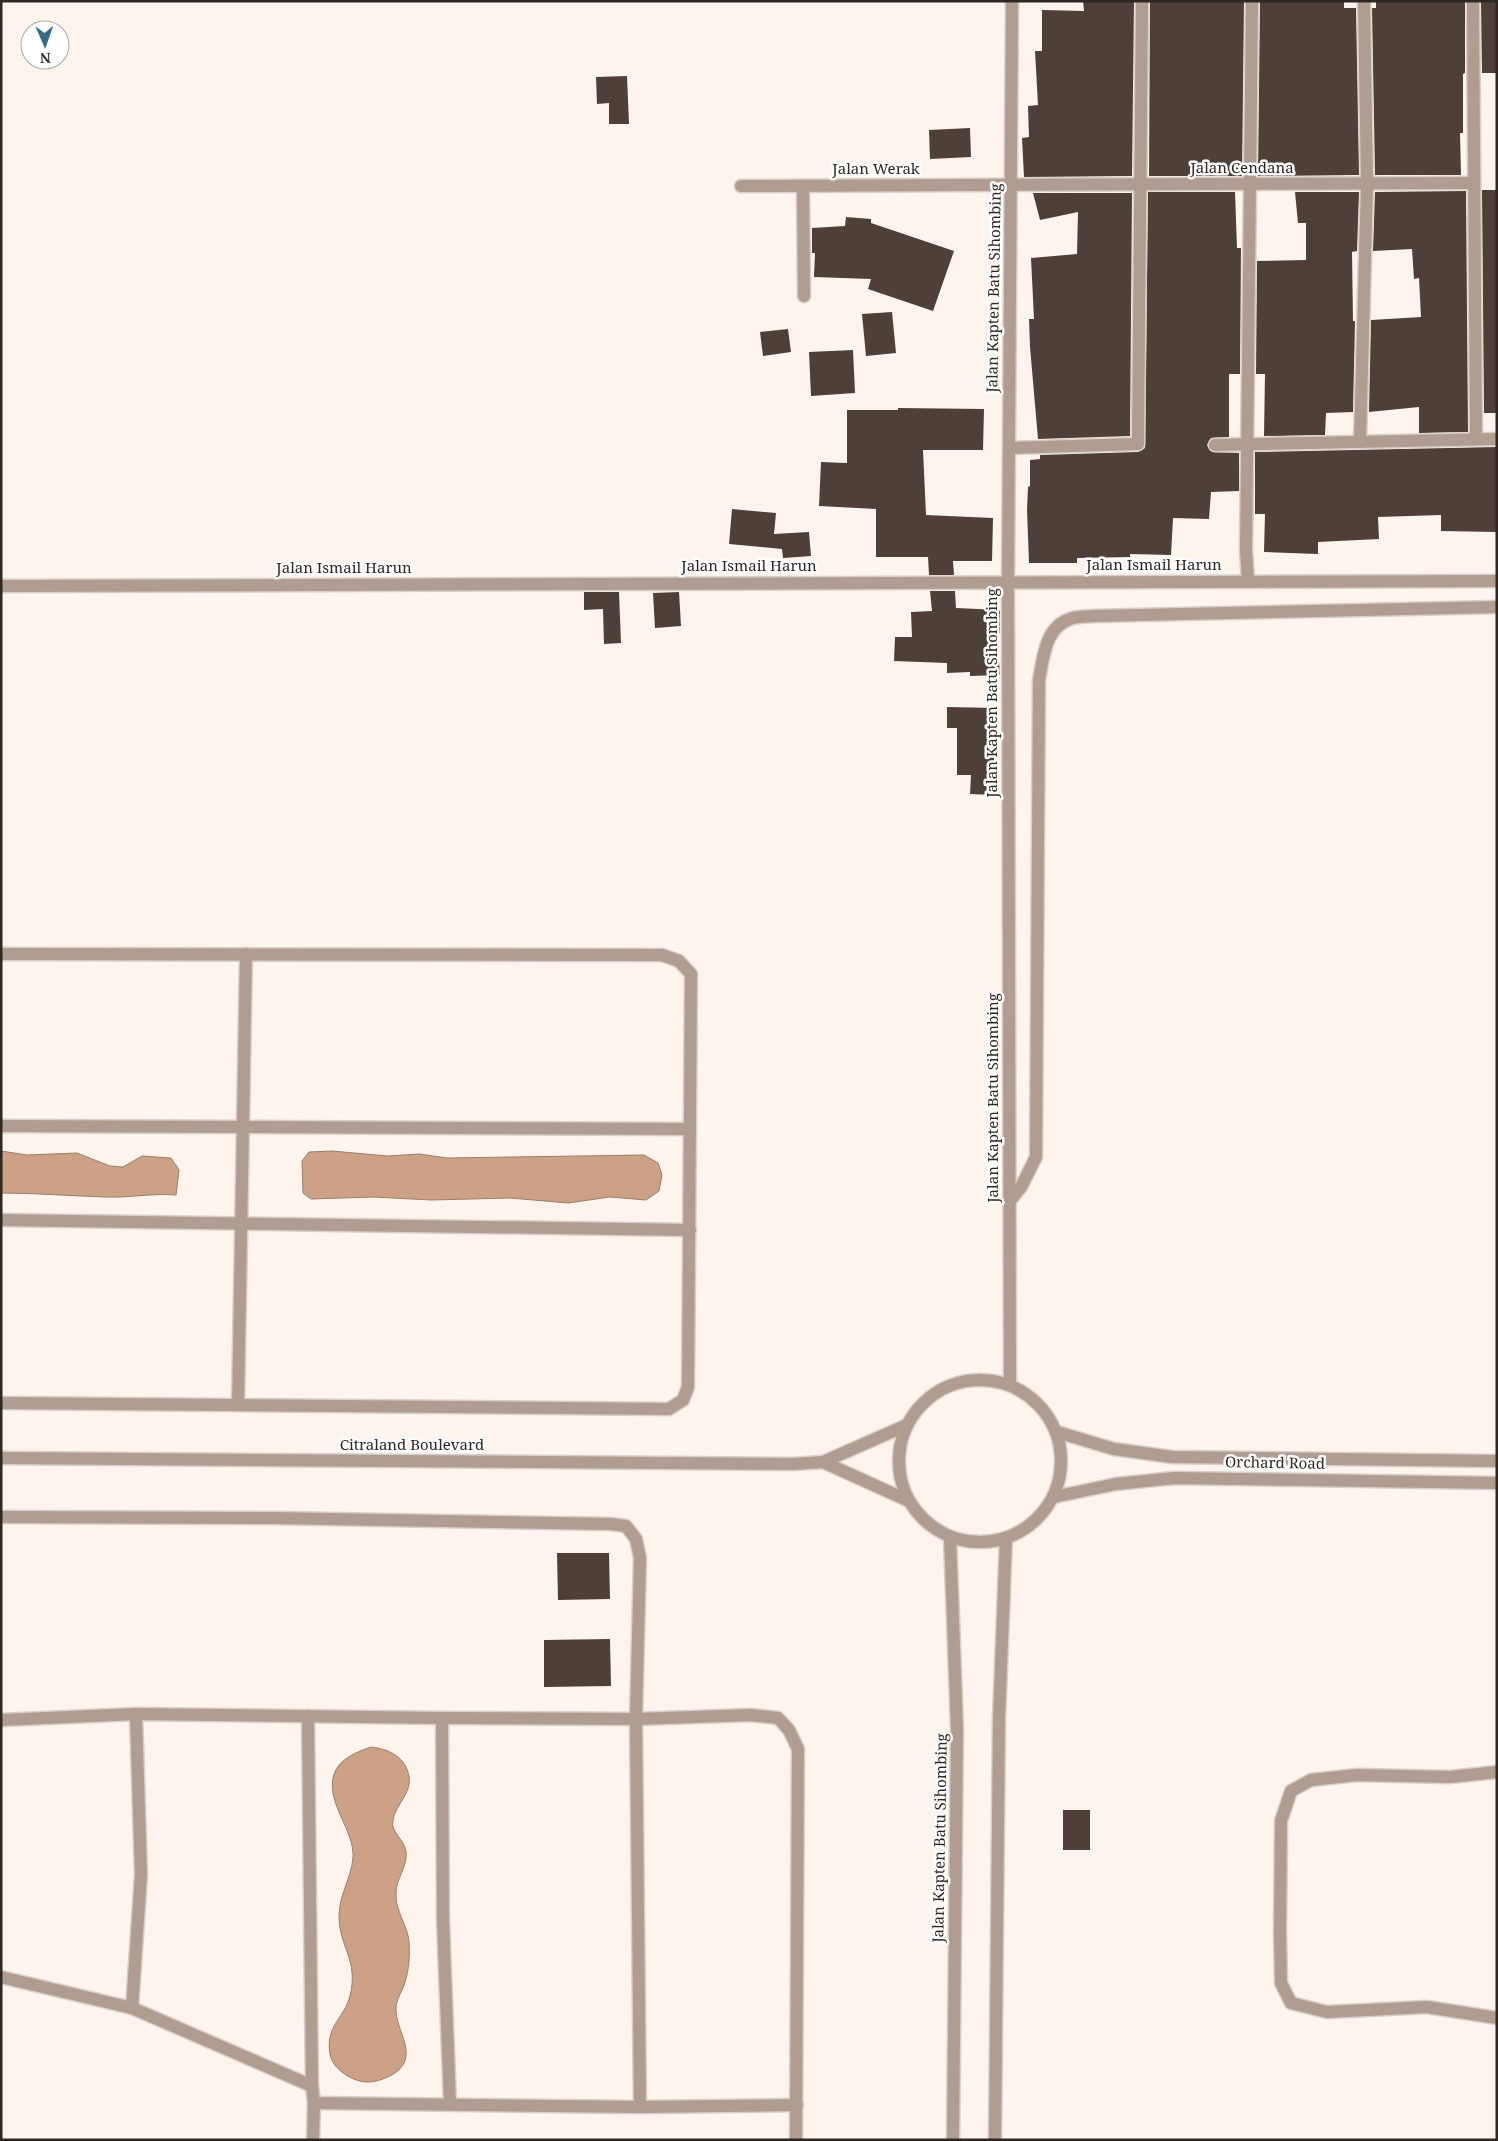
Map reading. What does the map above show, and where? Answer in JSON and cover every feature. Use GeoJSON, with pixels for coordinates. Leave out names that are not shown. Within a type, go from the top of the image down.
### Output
{"type":"FeatureCollection","features":[{"type":"Feature","properties":{"kind":"street","name":"Jalan Kapten Batu Sihombing"},"geometry":{"type":"LineString","coordinates":[[1010,1386],[1008,448],[1012,1]]}},
{"type":"Feature","properties":{"kind":"street"},"geometry":{"type":"LineString","coordinates":[[1008,448],[1138,444],[1142,1]]}},
{"type":"Feature","properties":{"kind":"street"},"geometry":{"type":"LineString","coordinates":[[1248,581],[1246,550],[1252,1]]}},
{"type":"Feature","properties":{"kind":"street"},"geometry":{"type":"LineString","coordinates":[[1360,442],[1367,184],[1364,1]]}},
{"type":"Feature","properties":{"kind":"street"},"geometry":{"type":"LineString","coordinates":[[1473,1],[1476,440]]}},
{"type":"Feature","properties":{"kind":"street","name":"Jalan Cendana"},"geometry":{"type":"LineString","coordinates":[[1011,185],[1474,183]]}},
{"type":"Feature","properties":{"kind":"street","name":"Jalan Werak"},"geometry":{"type":"LineString","coordinates":[[741,186],[1011,185]]}},
{"type":"Feature","properties":{"kind":"street"},"geometry":{"type":"LineString","coordinates":[[803,186],[804,296]]}},
{"type":"Feature","properties":{"kind":"street"},"geometry":{"type":"LineString","coordinates":[[1215,445],[1497,439]]}},
{"type":"Feature","properties":{"kind":"street","name":"Jalan Ismail Harun"},"geometry":{"type":"LineString","coordinates":[[1,586],[1008,581],[1497,581]]}},
{"type":"Feature","properties":{"kind":"street"},"geometry":{"type":"LineString","coordinates":[[1009,1202],[1021,1187],[1036,1157],[1039,680],[1045,646],[1057,628],[1069,619],[1094,616],[1497,607]]}},
{"type":"Feature","properties":{"kind":"street"},"geometry":{"type":"LineString","coordinates":[[1,954],[662,955],[679,961],[691,974],[688,1387],[683,1400],[669,1409],[1,1403]]}},
{"type":"Feature","properties":{"kind":"street"},"geometry":{"type":"LineString","coordinates":[[238,1405],[246,954]]}},
{"type":"Feature","properties":{"kind":"street"},"geometry":{"type":"LineString","coordinates":[[1,1126],[690,1129]]}},
{"type":"Feature","properties":{"kind":"street"},"geometry":{"type":"LineString","coordinates":[[1,1220],[690,1230]]}},
{"type":"Feature","properties":{"kind":"street"},"geometry":{"type":"LineString","coordinates":[[970,1381],[990,1381],[1010,1386],[1038,1404],[1049,1417],[1057,1432],[1061,1448],[1062,1465],[1054,1497],[1034,1522],[1021,1532],[1006,1538],[978,1542],[950,1537],[934,1528],[920,1516],[909,1501],[902,1483],[898,1463],[900,1444],[907,1425],[918,1408],[933,1395],[951,1385],[970,1381]]}},
{"type":"Feature","properties":{"kind":"street","name":"Citraland Boulevard"},"geometry":{"type":"LineString","coordinates":[[1,1458],[625,1461],[731,1465],[823,1462],[907,1425]]}},
{"type":"Feature","properties":{"kind":"street","name":"Orchard Road"},"geometry":{"type":"LineString","coordinates":[[1057,1432],[1114,1449],[1172,1457],[1497,1461]]}},
{"type":"Feature","properties":{"kind":"street","name":"Citraland Boulevard"},"geometry":{"type":"LineString","coordinates":[[823,1462],[909,1501]]}},
{"type":"Feature","properties":{"kind":"street","name":"Orchard Road"},"geometry":{"type":"LineString","coordinates":[[1054,1497],[1116,1484],[1174,1478],[1497,1483]]}},
{"type":"Feature","properties":{"kind":"street"},"geometry":{"type":"LineString","coordinates":[[1,1517],[294,1518],[626,1526],[636,1539],[640,1558],[636,1719],[640,2108]]}},
{"type":"Feature","properties":{"kind":"street","name":"Jalan Kapten Batu Sihombing"},"geometry":{"type":"LineString","coordinates":[[950,1537],[957,1728],[953,2140]]}},
{"type":"Feature","properties":{"kind":"street"},"geometry":{"type":"LineString","coordinates":[[994,2140],[999,1718],[1006,1538]]}},
{"type":"Feature","properties":{"kind":"street"},"geometry":{"type":"LineString","coordinates":[[132,2008],[141,1875],[136,1714]]}},
{"type":"Feature","properties":{"kind":"street"},"geometry":{"type":"LineString","coordinates":[[1,1720],[136,1714],[636,1719],[751,1715],[778,1718],[789,1730],[798,1749],[796,2140]]}},
{"type":"Feature","properties":{"kind":"street"},"geometry":{"type":"LineString","coordinates":[[308,1716],[313,2140]]}},
{"type":"Feature","properties":{"kind":"street"},"geometry":{"type":"LineString","coordinates":[[442,1718],[443,1920],[450,2104]]}},
{"type":"Feature","properties":{"kind":"street"},"geometry":{"type":"LineString","coordinates":[[1497,1772],[1450,1777],[1358,1775],[1311,1780],[1291,1791],[1281,1821],[1280,1933],[1281,1983],[1291,2004],[1327,2012],[1427,2007],[1497,2018]]}},
{"type":"Feature","properties":{"kind":"street"},"geometry":{"type":"LineString","coordinates":[[1,1977],[132,2008],[312,2086]]}},
{"type":"Feature","properties":{"kind":"street"},"geometry":{"type":"LineString","coordinates":[[314,2103],[640,2108],[796,2106]]}},
{"type":"Feature","properties":{"kind":"shaded area"},"geometry":{"type":"Polygon","coordinates":[[[1,1151],[27,1155],[77,1153],[110,1166],[123,1167],[142,1156],[171,1158],[179,1170],[176,1195],[115,1197],[1,1193],[1,1151]]]}},
{"type":"Feature","properties":{"kind":"shaded area"},"geometry":{"type":"Polygon","coordinates":[[[332,1151],[388,1156],[419,1154],[447,1158],[644,1155],[658,1163],[662,1175],[659,1191],[646,1200],[610,1197],[568,1203],[510,1198],[431,1200],[374,1197],[311,1199],[303,1193],[302,1161],[309,1152],[332,1151]]]}},
{"type":"Feature","properties":{"kind":"shaded area"},"geometry":{"type":"Polygon","coordinates":[[[371,1747],[395,1755],[404,1763],[409,1776],[408,1788],[395,1814],[393,1828],[406,1851],[405,1862],[398,1882],[396,1900],[408,1936],[409,1952],[406,1977],[396,2008],[405,2044],[405,2060],[401,2068],[392,2075],[378,2081],[363,2082],[351,2078],[339,2070],[330,2054],[330,2036],[347,2004],[352,1983],[352,1973],[342,1937],[339,1916],[341,1901],[353,1858],[350,1837],[333,1795],[332,1785],[334,1774],[340,1764],[355,1754],[371,1747]]]}},
{"type":"Feature","properties":{"kind":"building"},"geometry":{"type":"Polygon","coordinates":[[[1083,1],[1134,1],[1132,176],[1024,177],[1022,138],[1029,137],[1028,106],[1038,105],[1035,51],[1042,51],[1042,10],[1084,11],[1083,1]]]}},
{"type":"Feature","properties":{"kind":"building"},"geometry":{"type":"Polygon","coordinates":[[[1150,1],[1244,1],[1242,176],[1149,176],[1150,1]]]}},
{"type":"Feature","properties":{"kind":"building"},"geometry":{"type":"Polygon","coordinates":[[[1260,1],[1344,1],[1344,8],[1356,8],[1359,175],[1258,176],[1260,1]]]}},
{"type":"Feature","properties":{"kind":"building"},"geometry":{"type":"Polygon","coordinates":[[[1376,1],[1465,1],[1463,133],[1460,133],[1461,175],[1375,175],[1372,8],[1376,8],[1376,1]]]}},
{"type":"Feature","properties":{"kind":"building"},"geometry":{"type":"Polygon","coordinates":[[[1481,1],[1497,1],[1497,73],[1482,73],[1481,1]]]}},
{"type":"Feature","properties":{"kind":"building"},"geometry":{"type":"Polygon","coordinates":[[[627,76],[629,124],[609,124],[609,103],[597,104],[596,77],[627,76]]]}},
{"type":"Feature","properties":{"kind":"building"},"geometry":{"type":"Polygon","coordinates":[[[970,128],[971,157],[930,159],[929,130],[970,128]]]}},
{"type":"Feature","properties":{"kind":"building"},"geometry":{"type":"Polygon","coordinates":[[[1482,190],[1497,190],[1497,413],[1484,413],[1482,190]]]}},
{"type":"Feature","properties":{"kind":"building"},"geometry":{"type":"Polygon","coordinates":[[[1466,191],[1468,432],[1419,433],[1419,407],[1369,412],[1371,320],[1421,317],[1419,278],[1414,279],[1412,249],[1373,251],[1375,192],[1466,191]]]}},
{"type":"Feature","properties":{"kind":"building"},"geometry":{"type":"Polygon","coordinates":[[[1148,192],[1235,192],[1237,248],[1241,248],[1240,374],[1229,374],[1229,437],[1211,438],[1207,445],[1212,452],[1239,453],[1239,491],[1211,492],[1209,519],[1173,518],[1171,555],[1130,554],[1130,557],[1077,558],[1077,563],[1029,563],[1027,510],[1028,487],[1030,486],[1030,460],[1040,459],[1040,455],[1138,452],[1145,448],[1148,192]]]}},
{"type":"Feature","properties":{"kind":"building"},"geometry":{"type":"Polygon","coordinates":[[[1295,192],[1359,192],[1357,251],[1352,252],[1353,321],[1355,321],[1353,412],[1326,413],[1325,435],[1264,436],[1265,374],[1256,374],[1257,261],[1306,260],[1306,223],[1298,223],[1295,192]]]}},
{"type":"Feature","properties":{"kind":"building"},"geometry":{"type":"Polygon","coordinates":[[[1033,193],[1132,193],[1130,436],[1038,439],[1030,347],[1029,319],[1034,319],[1031,258],[1077,254],[1078,212],[1040,220],[1033,193]]]}},
{"type":"Feature","properties":{"kind":"building"},"geometry":{"type":"Polygon","coordinates":[[[846,217],[871,219],[871,223],[954,251],[933,311],[868,289],[871,279],[814,277],[815,253],[812,253],[812,228],[845,226],[846,217]]]}},
{"type":"Feature","properties":{"kind":"building"},"geometry":{"type":"Polygon","coordinates":[[[892,312],[896,353],[866,356],[862,314],[892,312]]]}},
{"type":"Feature","properties":{"kind":"building"},"geometry":{"type":"Polygon","coordinates":[[[788,329],[791,352],[763,356],[760,332],[788,329]]]}},
{"type":"Feature","properties":{"kind":"building"},"geometry":{"type":"Polygon","coordinates":[[[853,350],[855,393],[811,396],[809,352],[853,350]]]}},
{"type":"Feature","properties":{"kind":"building"},"geometry":{"type":"Polygon","coordinates":[[[898,408],[984,409],[983,450],[923,450],[926,515],[993,518],[992,561],[953,561],[954,575],[929,575],[928,557],[876,557],[876,509],[819,506],[821,462],[847,463],[847,410],[898,410],[898,408]]]}},
{"type":"Feature","properties":{"kind":"building"},"geometry":{"type":"Polygon","coordinates":[[[1497,447],[1497,532],[1441,531],[1441,515],[1378,517],[1379,539],[1318,542],[1318,554],[1264,552],[1265,514],[1255,514],[1255,452],[1497,447]]]}},
{"type":"Feature","properties":{"kind":"building"},"geometry":{"type":"Polygon","coordinates":[[[732,509],[776,513],[774,534],[809,532],[811,556],[783,558],[782,549],[729,544],[732,509]]]}},
{"type":"Feature","properties":{"kind":"building"},"geometry":{"type":"Polygon","coordinates":[[[930,591],[955,591],[956,608],[1000,610],[1000,633],[997,633],[1000,675],[970,676],[970,672],[947,673],[947,663],[894,661],[895,637],[912,637],[911,612],[932,611],[930,591]]]}},
{"type":"Feature","properties":{"kind":"building"},"geometry":{"type":"Polygon","coordinates":[[[584,592],[619,592],[621,643],[604,644],[603,609],[584,610],[584,592]]]}},
{"type":"Feature","properties":{"kind":"building"},"geometry":{"type":"Polygon","coordinates":[[[679,592],[681,626],[655,628],[653,593],[679,592]]]}},
{"type":"Feature","properties":{"kind":"building"},"geometry":{"type":"Polygon","coordinates":[[[947,707],[996,708],[994,729],[994,795],[970,794],[971,775],[957,775],[957,728],[947,728],[947,707]]]}},
{"type":"Feature","properties":{"kind":"building"},"geometry":{"type":"Polygon","coordinates":[[[557,1553],[609,1553],[610,1599],[558,1600],[557,1553]]]}},
{"type":"Feature","properties":{"kind":"building"},"geometry":{"type":"Polygon","coordinates":[[[610,1639],[611,1686],[544,1687],[544,1640],[610,1639]]]}},
{"type":"Feature","properties":{"kind":"building"},"geometry":{"type":"Polygon","coordinates":[[[1063,1810],[1090,1810],[1090,1850],[1063,1850],[1063,1810]]]}}]}
